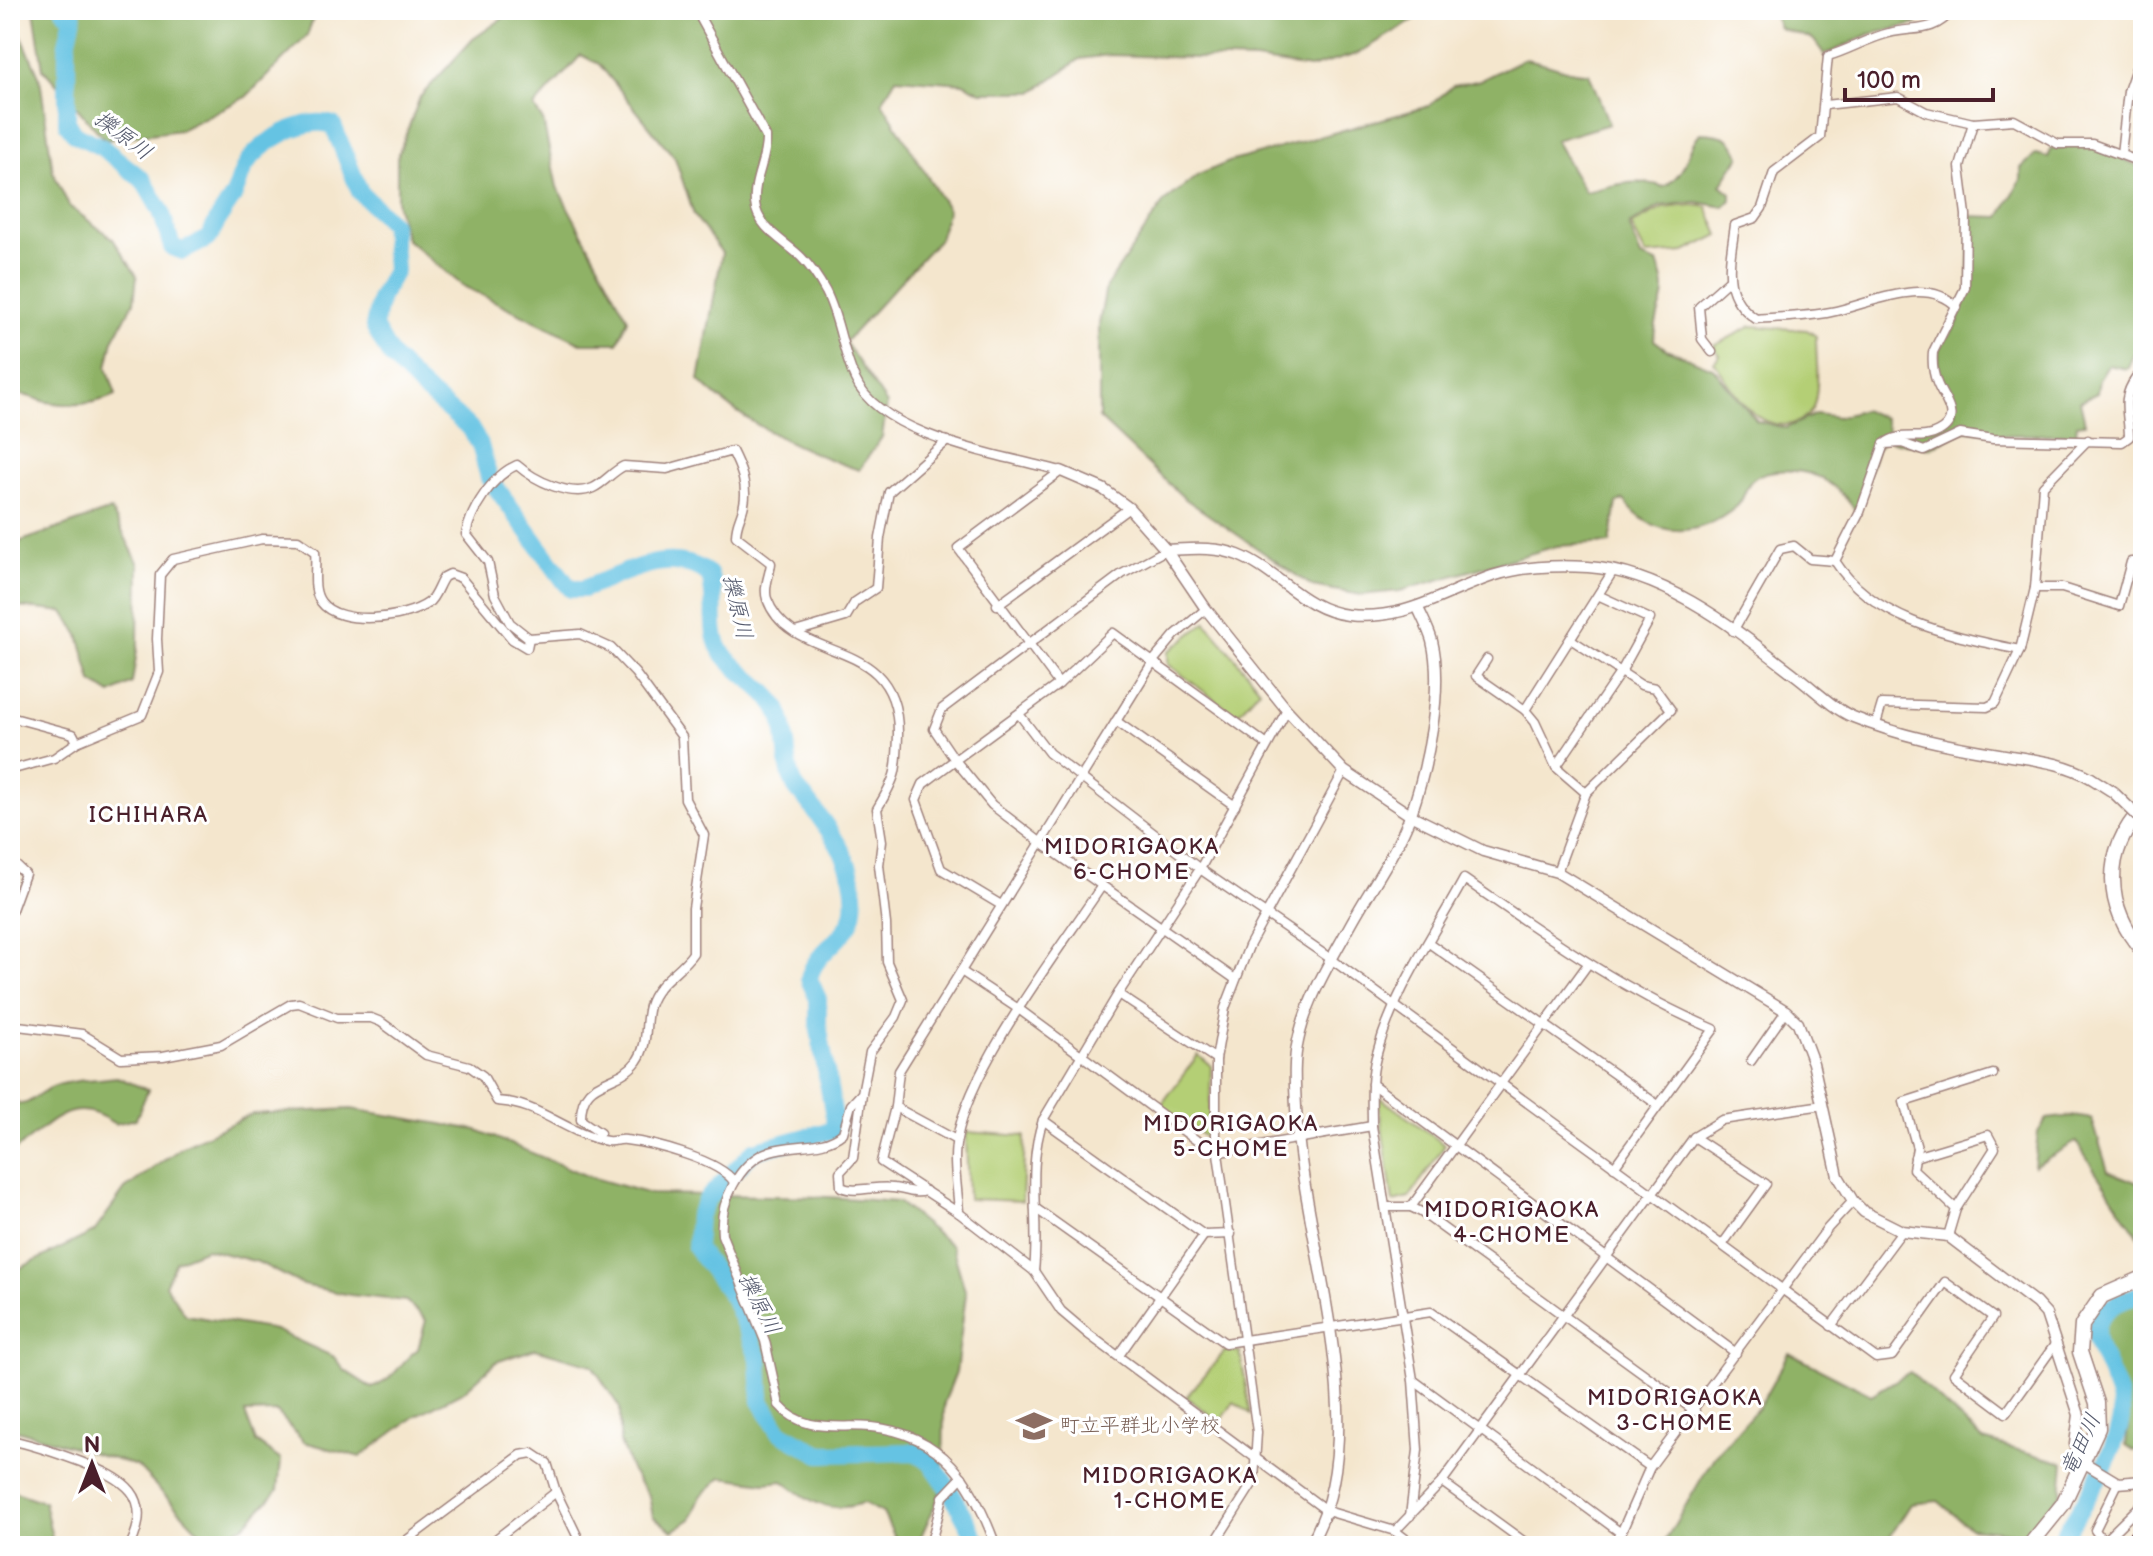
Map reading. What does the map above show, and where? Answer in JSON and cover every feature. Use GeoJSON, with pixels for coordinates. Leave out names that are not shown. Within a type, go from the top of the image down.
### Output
{"type":"FeatureCollection","features":[{"type":"Feature","properties":{"kind":"highway"},"geometry":{"type":"LineString","coordinates":[[2143,808],[2119,845],[2111,889],[2124,926],[2143,951]]}},
{"type":"Feature","properties":{"kind":"highway"},"geometry":{"type":"LineString","coordinates":[[2029,1546],[2063,1504],[2087,1466],[2093,1443],[2098,1415],[2080,1352],[2082,1325],[2102,1296],[2143,1278]]}},
{"type":"Feature","properties":{"kind":"street"},"geometry":{"type":"LineString","coordinates":[[696,10],[766,137],[755,200],[761,221],[809,265],[821,284],[835,310],[854,378],[863,393],[901,424],[947,441],[1061,471],[1103,489],[1129,508],[1166,550],[1206,609],[1287,710],[1344,771],[1410,815],[1483,851],[1557,872],[1786,1011],[1798,1023],[1813,1063],[1838,1176],[1853,1201],[1864,1212],[1902,1231],[1948,1236],[2036,1303],[2046,1314],[2079,1415],[2075,1453],[2087,1466],[2114,1482],[2143,1481]]}},
{"type":"Feature","properties":{"kind":"street"},"geometry":{"type":"LineString","coordinates":[[1953,10],[1932,27],[1915,32],[1890,32],[1828,56],[1820,137],[1779,166],[1755,218],[1735,225],[1728,281],[1741,310],[1756,319],[1831,312],[1913,293],[1946,297],[1957,307]]}},
{"type":"Feature","properties":{"kind":"street"},"geometry":{"type":"LineString","coordinates":[[2121,154],[2128,91],[2143,48]]}},
{"type":"Feature","properties":{"kind":"street"},"geometry":{"type":"LineString","coordinates":[[1825,105],[1898,97],[1926,112],[1973,123],[2014,120],[2058,144],[2078,141],[2143,163]]}},
{"type":"Feature","properties":{"kind":"street"},"geometry":{"type":"LineString","coordinates":[[1835,561],[1860,512],[1884,444],[1893,437],[1930,436],[1946,427],[1952,416],[1938,387],[1932,362],[1933,352],[1965,288],[1966,215],[1960,167],[1973,123]]}},
{"type":"Feature","properties":{"kind":"street"},"geometry":{"type":"LineString","coordinates":[[1712,352],[1702,339],[1699,307],[1728,281]]}},
{"type":"Feature","properties":{"kind":"street"},"geometry":{"type":"LineString","coordinates":[[1884,444],[1902,443],[1924,451],[1960,434],[1993,439],[2122,442],[2129,437],[2124,403],[2136,378],[2143,378]]}},
{"type":"Feature","properties":{"kind":"street"},"geometry":{"type":"LineString","coordinates":[[1876,724],[1882,704],[1987,707],[1995,703],[2020,650],[2035,588],[2043,486],[2061,464],[2088,440]]}},
{"type":"Feature","properties":{"kind":"street"},"geometry":{"type":"LineString","coordinates":[[795,632],[846,617],[855,602],[876,588],[889,492],[947,441]]}},
{"type":"Feature","properties":{"kind":"street"},"geometry":{"type":"LineString","coordinates":[[730,1177],[704,1160],[589,1129],[581,1120],[581,1105],[597,1085],[627,1071],[638,1060],[655,993],[693,953],[693,908],[704,835],[685,799],[682,737],[635,673],[611,648],[593,638],[580,634],[529,638],[510,623],[495,595],[488,562],[466,534],[485,495],[504,471],[517,465],[533,479],[584,490],[596,487],[624,466],[667,469],[732,451],[743,474],[744,504],[736,522],[736,536],[771,563],[766,598],[772,609],[795,632],[865,664],[885,685],[898,713],[897,776],[877,809],[882,841],[879,865],[887,962],[903,1000],[896,1017],[870,1052],[853,1158],[840,1172],[841,1187],[848,1190],[885,1187],[917,1194],[926,1191]]}},
{"type":"Feature","properties":{"kind":"street"},"geometry":{"type":"LineString","coordinates":[[1059,684],[997,605],[958,548],[1061,471]]}},
{"type":"Feature","properties":{"kind":"street"},"geometry":{"type":"LineString","coordinates":[[997,605],[1129,508]]}},
{"type":"Feature","properties":{"kind":"street"},"geometry":{"type":"LineString","coordinates":[[10,770],[54,758],[77,742],[142,715],[159,672],[157,639],[162,571],[173,559],[226,545],[262,539],[306,543],[315,552],[316,591],[321,602],[330,609],[356,617],[386,619],[418,610],[432,600],[444,577],[454,575],[461,578],[512,639],[527,648],[529,638]]}},
{"type":"Feature","properties":{"kind":"street"},"geometry":{"type":"LineString","coordinates":[[1733,631],[1780,549],[1794,546],[1810,559],[1835,561],[1855,585],[1910,622],[2020,650]]}},
{"type":"Feature","properties":{"kind":"street"},"geometry":{"type":"LineString","coordinates":[[1235,979],[1101,887],[992,805],[934,729],[942,709],[1122,574],[1166,550],[1208,548],[1239,555],[1311,604],[1330,612],[1391,616],[1418,608],[1455,590],[1518,570],[1569,566],[1613,571],[1655,583],[1733,631],[1849,715],[1918,739],[2065,764],[2113,792],[2143,821]]}},
{"type":"Feature","properties":{"kind":"street"},"geometry":{"type":"LineString","coordinates":[[2035,588],[2062,588],[2119,606],[2131,562],[2143,562]]}},
{"type":"Feature","properties":{"kind":"street"},"geometry":{"type":"LineString","coordinates":[[1525,710],[1613,571]]}},
{"type":"Feature","properties":{"kind":"street"},"geometry":{"type":"LineString","coordinates":[[1556,767],[1622,670],[1650,619],[1600,596]]}},
{"type":"Feature","properties":{"kind":"street"},"geometry":{"type":"LineString","coordinates":[[1309,1546],[1327,1511],[1339,1444],[1328,1327],[1297,1139],[1297,1042],[1331,959],[1410,815],[1431,735],[1436,672],[1432,641],[1418,608]]}},
{"type":"Feature","properties":{"kind":"street"},"geometry":{"type":"LineString","coordinates":[[1206,609],[1175,635],[1154,660],[899,1071],[895,1107],[881,1162],[959,1213],[1034,1271],[1061,1311],[1327,1511],[1395,1531],[1415,1546]]}},
{"type":"Feature","properties":{"kind":"street"},"geometry":{"type":"LineString","coordinates":[[1001,905],[941,869],[924,830],[916,800],[923,784],[1059,684],[1113,633],[1266,744]]}},
{"type":"Feature","properties":{"kind":"street"},"geometry":{"type":"LineString","coordinates":[[1557,872],[1586,793],[1671,710],[1655,688],[1641,685],[1572,640]]}},
{"type":"Feature","properties":{"kind":"street"},"geometry":{"type":"LineString","coordinates":[[1487,659],[1476,676],[1525,710],[1535,722],[1556,767],[1586,793]]}},
{"type":"Feature","properties":{"kind":"street"},"geometry":{"type":"LineString","coordinates":[[1034,1271],[1033,1168],[1043,1120],[1159,928],[1200,869],[1287,710]]}},
{"type":"Feature","properties":{"kind":"street"},"geometry":{"type":"LineString","coordinates":[[1019,714],[1049,753],[1200,869],[1331,959],[1876,1358],[1892,1356],[1945,1282],[1993,1317],[1954,1374],[2006,1413],[2056,1343]]}},
{"type":"Feature","properties":{"kind":"street"},"geometry":{"type":"LineString","coordinates":[[10,717],[73,734],[77,742]]}},
{"type":"Feature","properties":{"kind":"street"},"geometry":{"type":"LineString","coordinates":[[1116,721],[1235,806]]}},
{"type":"Feature","properties":{"kind":"street"},"geometry":{"type":"LineString","coordinates":[[1213,1546],[1254,1481],[1257,1432],[1214,1115],[1216,1059],[1225,1008],[1235,979],[1344,771]]}},
{"type":"Feature","properties":{"kind":"street"},"geometry":{"type":"LineString","coordinates":[[10,860],[25,874],[10,915]]}},
{"type":"Feature","properties":{"kind":"street"},"geometry":{"type":"LineString","coordinates":[[1410,1516],[1418,1450],[1413,1380],[1372,1126],[1372,1084],[1376,1057],[1394,1008],[1464,879],[1588,964],[1657,1005],[1714,1029],[1614,1167]]}},
{"type":"Feature","properties":{"kind":"street"},"geometry":{"type":"LineString","coordinates":[[959,1213],[956,1140],[971,1093],[1020,1010],[1101,887]]}},
{"type":"Feature","properties":{"kind":"street"},"geometry":{"type":"LineString","coordinates":[[1429,943],[1658,1105]]}},
{"type":"Feature","properties":{"kind":"street"},"geometry":{"type":"LineString","coordinates":[[1411,1207],[1588,964]]}},
{"type":"Feature","properties":{"kind":"street"},"geometry":{"type":"LineString","coordinates":[[961,971],[1020,1010],[1196,1140],[1220,1152],[1372,1126]]}},
{"type":"Feature","properties":{"kind":"street"},"geometry":{"type":"LineString","coordinates":[[1118,994],[1216,1059]]}},
{"type":"Feature","properties":{"kind":"street"},"geometry":{"type":"LineString","coordinates":[[10,1025],[82,1034],[121,1058],[163,1056],[221,1045],[238,1038],[279,1009],[299,1003],[337,1018],[371,1018],[426,1055],[469,1066],[483,1076],[497,1101],[521,1102],[564,1126],[608,1141],[624,1140]]}},
{"type":"Feature","properties":{"kind":"street"},"geometry":{"type":"LineString","coordinates":[[1751,1061],[1786,1011]]}},
{"type":"Feature","properties":{"kind":"street"},"geometry":{"type":"LineString","coordinates":[[1956,1209],[1913,1169],[1917,1148],[1904,1102],[1993,1074]]}},
{"type":"Feature","properties":{"kind":"street"},"geometry":{"type":"LineString","coordinates":[[1372,1084],[1607,1254],[1736,1353]]}},
{"type":"Feature","properties":{"kind":"street"},"geometry":{"type":"LineString","coordinates":[[862,1093],[851,1105],[848,1126],[836,1138],[768,1151],[730,1177],[721,1221],[722,1235],[765,1341],[779,1405],[795,1419],[817,1426],[873,1427],[919,1440],[956,1465],[996,1546]]}},
{"type":"Feature","properties":{"kind":"street"},"geometry":{"type":"LineString","coordinates":[[1395,1531],[1442,1482],[1694,1137],[1722,1120],[1823,1105]]}},
{"type":"Feature","properties":{"kind":"street"},"geometry":{"type":"LineString","coordinates":[[895,1107],[956,1140]]}},
{"type":"Feature","properties":{"kind":"street"},"geometry":{"type":"LineString","coordinates":[[1043,1120],[1204,1235],[1231,1234]]}},
{"type":"Feature","properties":{"kind":"street"},"geometry":{"type":"LineString","coordinates":[[1915,1157],[1988,1135],[1995,1148],[1956,1209],[1948,1236]]}},
{"type":"Feature","properties":{"kind":"street"},"geometry":{"type":"LineString","coordinates":[[1694,1137],[1766,1184],[1722,1245]]}},
{"type":"Feature","properties":{"kind":"street"},"geometry":{"type":"LineString","coordinates":[[1611,1546],[1621,1533],[1650,1467],[1695,1411],[1828,1228],[1853,1201]]}},
{"type":"Feature","properties":{"kind":"street"},"geometry":{"type":"LineString","coordinates":[[1386,1207],[1411,1207],[1695,1411]]}},
{"type":"Feature","properties":{"kind":"street"},"geometry":{"type":"LineString","coordinates":[[1035,1208],[1225,1343],[1431,1312],[1650,1467]]}},
{"type":"Feature","properties":{"kind":"street"},"geometry":{"type":"LineString","coordinates":[[1831,1326],[1902,1231]]}},
{"type":"Feature","properties":{"kind":"street"},"geometry":{"type":"LineString","coordinates":[[1120,1354],[1204,1235]]}},
{"type":"Feature","properties":{"kind":"street"},"geometry":{"type":"LineString","coordinates":[[1413,1380],[1621,1533]]}},
{"type":"Feature","properties":{"kind":"street"},"geometry":{"type":"LineString","coordinates":[[10,1440],[40,1446],[119,1476],[132,1491],[139,1508],[138,1528],[130,1546]]}},
{"type":"Feature","properties":{"kind":"street"},"geometry":{"type":"LineString","coordinates":[[399,1546],[521,1455],[532,1453],[543,1457],[580,1545]]}},
{"type":"Feature","properties":{"kind":"street"},"geometry":{"type":"LineString","coordinates":[[930,1546],[946,1495],[962,1477]]}},
{"type":"Feature","properties":{"kind":"street"},"geometry":{"type":"LineString","coordinates":[[1442,1482],[1530,1546]]}},
{"type":"Feature","properties":{"kind":"street"},"geometry":{"type":"LineString","coordinates":[[2114,1482],[2095,1530],[2101,1544],[2143,1503]]}},
{"type":"Feature","properties":{"kind":"street"},"geometry":{"type":"LineString","coordinates":[[487,1546],[556,1492]]}},
{"type":"Feature","properties":{"kind":"green space"},"geometry":{"type":"Polygon","coordinates":[[[10,10],[40,78],[53,172],[69,206],[113,239],[137,276],[134,302],[113,340],[107,367],[116,395],[91,403],[65,404],[24,395],[10,396],[10,10]]]}},
{"type":"Feature","properties":{"kind":"green space"},"geometry":{"type":"Polygon","coordinates":[[[34,10],[316,10],[307,36],[246,97],[180,130],[105,140],[43,69],[34,10]]]}},
{"type":"Feature","properties":{"kind":"green space"},"geometry":{"type":"Polygon","coordinates":[[[515,10],[1430,10],[1357,54],[1310,68],[1255,60],[1109,55],[1080,59],[1033,92],[981,92],[963,83],[896,78],[882,102],[948,210],[939,239],[845,342],[887,404],[882,437],[859,470],[773,434],[733,409],[699,380],[722,253],[694,215],[675,158],[599,64],[581,55],[534,107],[543,121],[557,187],[628,319],[618,343],[581,343],[463,286],[406,239],[397,206],[397,158],[420,97],[473,39],[515,10]]]}},
{"type":"Feature","properties":{"kind":"green space"},"geometry":{"type":"Polygon","coordinates":[[[1772,10],[1897,10],[1917,24],[1870,34],[1825,55],[1813,39],[1779,28],[1772,10]]]}},
{"type":"Feature","properties":{"kind":"green space"},"geometry":{"type":"Polygon","coordinates":[[[1523,59],[1589,73],[1609,124],[1555,140],[1585,192],[1634,183],[1664,187],[1683,167],[1700,133],[1725,137],[1737,149],[1740,156],[1721,185],[1731,193],[1731,200],[1724,207],[1697,202],[1661,206],[1629,225],[1641,257],[1657,263],[1662,276],[1664,295],[1654,340],[1666,349],[1713,368],[1757,421],[1786,428],[1816,414],[1838,417],[1864,410],[1884,418],[1889,434],[1877,448],[1856,511],[1839,491],[1819,477],[1788,470],[1777,471],[1751,481],[1739,504],[1722,517],[1692,529],[1677,530],[1649,523],[1624,500],[1617,503],[1610,543],[1557,546],[1400,591],[1361,595],[1312,586],[1184,498],[1099,418],[1099,324],[1106,287],[1164,202],[1198,175],[1229,162],[1429,106],[1453,86],[1481,80],[1523,59]]]}},
{"type":"Feature","properties":{"kind":"green space"},"geometry":{"type":"Polygon","coordinates":[[[2081,145],[2104,150],[2143,168],[2143,334],[2127,369],[2108,365],[2099,379],[2097,393],[2080,401],[2085,423],[2077,424],[2076,434],[2005,435],[1964,430],[1930,448],[1891,441],[1899,430],[1926,427],[1953,418],[1955,410],[1938,367],[1939,349],[1957,324],[1969,289],[1970,216],[2000,217],[2021,180],[2021,168],[2036,154],[2048,157],[2052,148],[2081,145]]]}},
{"type":"Feature","properties":{"kind":"green space"},"geometry":{"type":"Polygon","coordinates":[[[1707,207],[1719,235],[1685,252],[1646,255],[1631,225],[1663,208],[1707,207]]]}},
{"type":"Feature","properties":{"kind":"green space"},"geometry":{"type":"Polygon","coordinates":[[[1752,326],[1807,330],[1816,336],[1816,397],[1811,412],[1798,422],[1778,424],[1755,414],[1714,362],[1720,355],[1713,346],[1752,326]]]}},
{"type":"Feature","properties":{"kind":"green space"},"geometry":{"type":"Polygon","coordinates":[[[111,510],[139,564],[138,644],[132,683],[111,694],[92,682],[79,635],[64,612],[10,606],[10,545],[111,510]]]}},
{"type":"Feature","properties":{"kind":"green space"},"geometry":{"type":"Polygon","coordinates":[[[1206,622],[1260,689],[1236,716],[1168,664],[1168,652],[1206,622]]]}},
{"type":"Feature","properties":{"kind":"green space"},"geometry":{"type":"Polygon","coordinates":[[[1198,1055],[1211,1066],[1209,1140],[1161,1105],[1198,1055]]]}},
{"type":"Feature","properties":{"kind":"green space"},"geometry":{"type":"Polygon","coordinates":[[[117,1077],[148,1090],[136,1119],[115,1124],[84,1111],[71,1112],[47,1125],[10,1153],[10,1094],[19,1104],[23,1104],[59,1085],[117,1077]]]}},
{"type":"Feature","properties":{"kind":"green space"},"geometry":{"type":"Polygon","coordinates":[[[1382,1099],[1445,1145],[1409,1198],[1393,1202],[1378,1100],[1382,1099]]]}},
{"type":"Feature","properties":{"kind":"green space"},"geometry":{"type":"Polygon","coordinates":[[[351,1109],[477,1130],[587,1176],[650,1194],[828,1197],[898,1202],[952,1246],[966,1294],[956,1372],[944,1403],[943,1487],[918,1543],[899,1546],[883,1513],[864,1503],[830,1507],[812,1501],[783,1481],[765,1483],[722,1477],[701,1496],[691,1519],[673,1531],[653,1517],[649,1496],[632,1472],[620,1442],[620,1408],[592,1365],[535,1349],[496,1362],[464,1391],[417,1415],[360,1457],[304,1442],[277,1412],[245,1413],[256,1442],[281,1460],[278,1490],[244,1526],[210,1543],[137,1466],[10,1428],[10,1273],[94,1232],[125,1189],[185,1145],[252,1114],[351,1109]],[[206,1249],[176,1261],[165,1285],[186,1315],[275,1330],[334,1357],[344,1370],[372,1388],[393,1375],[418,1349],[426,1320],[406,1301],[350,1295],[303,1285],[258,1262],[206,1249]]]}},
{"type":"Feature","properties":{"kind":"green space"},"geometry":{"type":"Polygon","coordinates":[[[2072,1116],[2092,1119],[2108,1171],[2143,1185],[2143,1243],[2076,1142],[2034,1166],[2038,1132],[2047,1119],[2072,1116]]]}},
{"type":"Feature","properties":{"kind":"green space"},"geometry":{"type":"Polygon","coordinates":[[[966,1132],[1025,1136],[1022,1201],[968,1199],[966,1132]]]}},
{"type":"Feature","properties":{"kind":"green space"},"geometry":{"type":"Polygon","coordinates":[[[2143,1298],[2143,1320],[2133,1330],[2143,1372],[2143,1447],[2134,1451],[2126,1446],[2127,1407],[2106,1354],[2101,1328],[2107,1316],[2143,1298]]]}},
{"type":"Feature","properties":{"kind":"green space"},"geometry":{"type":"Polygon","coordinates":[[[1225,1351],[1240,1352],[1251,1414],[1234,1402],[1220,1422],[1186,1397],[1225,1351]]]}},
{"type":"Feature","properties":{"kind":"green space"},"geometry":{"type":"Polygon","coordinates":[[[1789,1353],[1871,1395],[1910,1372],[1983,1440],[2064,1463],[2061,1494],[2028,1534],[1970,1528],[1938,1501],[1911,1504],[1884,1546],[1662,1546],[1714,1457],[1759,1407],[1789,1353]]]}},
{"type":"Feature","properties":{"kind":"green space"},"geometry":{"type":"Polygon","coordinates":[[[10,1490],[44,1502],[54,1546],[10,1546],[10,1490]]]}},
{"type":"Feature","properties":{"kind":"waterway","name":"擽原川"},"geometry":{"type":"LineString","coordinates":[[64,10],[73,17],[67,44],[67,124],[75,134],[103,148],[143,180],[161,211],[172,247],[183,251],[209,238],[233,196],[246,165],[272,140],[297,127],[322,123],[333,125],[360,192],[392,224],[395,271],[380,298],[374,327],[391,356],[422,388],[470,428],[480,445],[489,478],[565,582],[571,589],[583,589],[631,570],[663,562],[679,562],[709,574],[718,644],[728,659],[769,697],[780,713],[791,776],[796,788],[836,840],[852,879],[854,909],[846,929],[818,960],[809,979],[818,999],[818,1024],[836,1129],[754,1151],[707,1199],[698,1216],[696,1248],[733,1297],[759,1358],[761,1401],[780,1432],[820,1454],[914,1452],[930,1461],[980,1546]]}},
{"type":"Feature","properties":{"kind":"waterway","name":"竜田川"},"geometry":{"type":"LineString","coordinates":[[2058,1546],[2102,1471],[2120,1424],[2120,1405],[2115,1386],[2096,1333],[2100,1318],[2115,1305],[2143,1294]]}},
{"type":"Feature","properties":{"kind":"railway"},"geometry":{"type":"LineString","coordinates":[[2121,1546],[2143,1522]]}},
{"type":"Feature","properties":{"kind":"place","name":"町立平群北小学校"},"geometry":{"type":"Point","coordinates":[1034,1426]}},
{"type":"Feature","properties":{"kind":"district","name":"ICHIHARA"},"geometry":{"type":"Point","coordinates":[149,815]}},
{"type":"Feature","properties":{"kind":"district","name":"MIDORIGAOKA 6-CHOME"},"geometry":{"type":"Point","coordinates":[1132,860]}},
{"type":"Feature","properties":{"kind":"district","name":"MIDORIGAOKA 5-CHOME"},"geometry":{"type":"Point","coordinates":[1231,1136]}},
{"type":"Feature","properties":{"kind":"district","name":"MIDORIGAOKA 4-CHOME"},"geometry":{"type":"Point","coordinates":[1512,1222]}},
{"type":"Feature","properties":{"kind":"district","name":"MIDORIGAOKA 3-CHOME"},"geometry":{"type":"Point","coordinates":[1675,1410]}},
{"type":"Feature","properties":{"kind":"district","name":"MIDORIGAOKA 1-CHOME"},"geometry":{"type":"Point","coordinates":[1170,1488]}}]}
